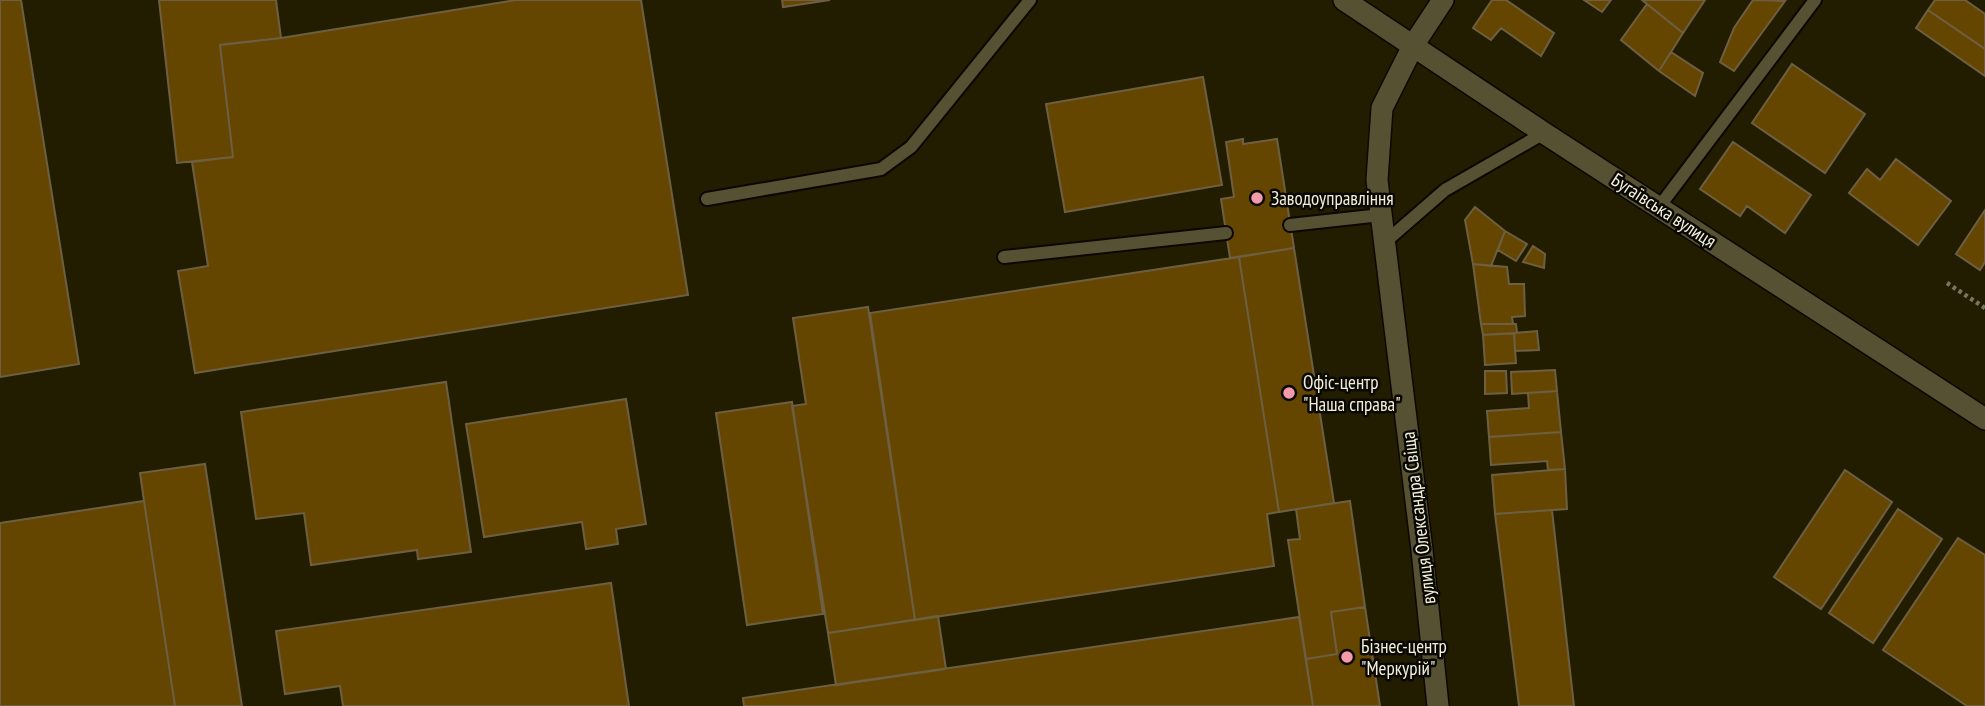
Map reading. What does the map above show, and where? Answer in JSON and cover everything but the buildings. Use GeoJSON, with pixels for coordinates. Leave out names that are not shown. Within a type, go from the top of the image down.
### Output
{"type":"FeatureCollection","features":[{"type":"Feature","properties":{"kind":"main road","name":"Бугаївська вулиця"},"geometry":{"type":"LineString","coordinates":[[1344,0],[1985,419]]}},
{"type":"Feature","properties":{"kind":"main road","name":"вулиця Олександра Свіща"},"geometry":{"type":"LineString","coordinates":[[1438,706],[1377,180],[1382,108],[1413,44],[1443,0]]}},
{"type":"Feature","properties":{"kind":"lane"},"geometry":{"type":"LineString","coordinates":[[707,199],[881,169],[911,147],[1030,0]]}},
{"type":"Feature","properties":{"kind":"lane"},"geometry":{"type":"LineString","coordinates":[[1659,207],[1815,0]]}},
{"type":"Feature","properties":{"kind":"lane"},"geometry":{"type":"LineString","coordinates":[[1384,243],[1445,190],[1544,133]]}},
{"type":"Feature","properties":{"kind":"lane"},"geometry":{"type":"LineString","coordinates":[[1290,225],[1381,215]]}},
{"type":"Feature","properties":{"kind":"lane"},"geometry":{"type":"LineString","coordinates":[[1004,257],[1226,233]]}},
{"type":"Feature","properties":{"kind":"path"},"geometry":{"type":"LineString","coordinates":[[1947,283],[1985,308]]}},
{"type":"Feature","properties":{"kind":"place","name":"Заводоуправління"},"geometry":{"type":"Point","coordinates":[1257,198]}},
{"type":"Feature","properties":{"kind":"place","name":"Офіс-центр \"Наша справа\""},"geometry":{"type":"Point","coordinates":[1289,393]}},
{"type":"Feature","properties":{"kind":"place","name":"Бізнес-центр \"Меркурій\""},"geometry":{"type":"Point","coordinates":[1347,657]}}]}
